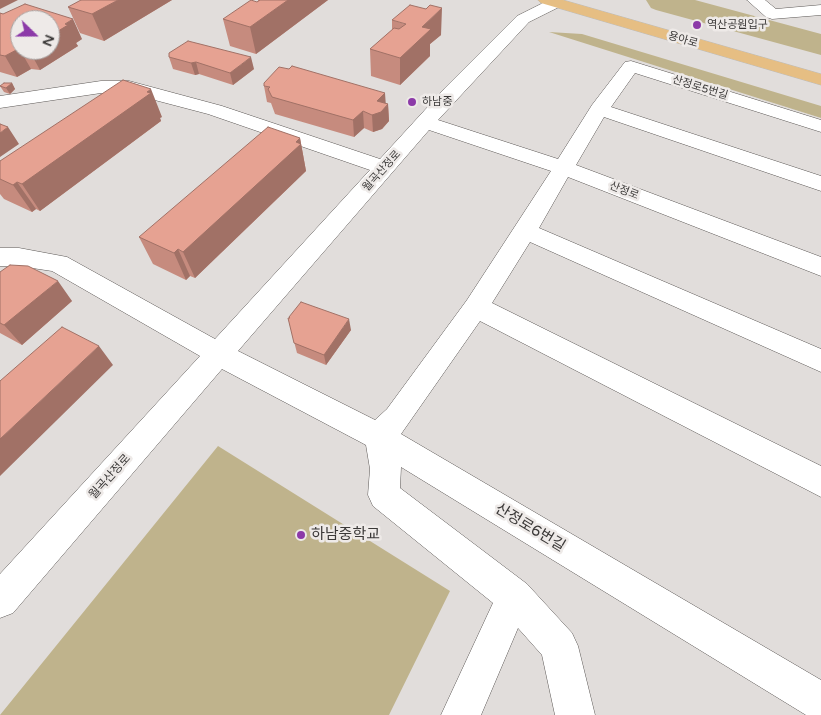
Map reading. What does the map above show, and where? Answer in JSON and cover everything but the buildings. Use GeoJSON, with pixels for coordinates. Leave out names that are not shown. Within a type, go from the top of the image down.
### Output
{"type":"FeatureCollection","features":[{"type":"Feature","properties":{"kind":"main road","name":"용아로"},"geometry":{"type":"LineString","coordinates":[[554,1],[821,80]]}},
{"type":"Feature","properties":{"kind":"main road"},"geometry":{"type":"LineString","coordinates":[[632,9],[783,68]]}},
{"type":"Feature","properties":{"kind":"street"},"geometry":{"type":"LineString","coordinates":[[755,0],[772,14],[821,10]]}},
{"type":"Feature","properties":{"kind":"street","name":"월곡산정로"},"geometry":{"type":"LineString","coordinates":[[0,600],[425,122],[523,18],[554,1]]}},
{"type":"Feature","properties":{"kind":"street","name":"산정로5번길"},"geometry":{"type":"LineString","coordinates":[[564,168],[599,109],[631,66],[821,126]]}},
{"type":"Feature","properties":{"kind":"street"},"geometry":{"type":"LineString","coordinates":[[0,102],[101,86],[129,87],[220,112],[385,168]]}},
{"type":"Feature","properties":{"kind":"street"},"geometry":{"type":"LineString","coordinates":[[599,109],[821,184]]}},
{"type":"Feature","properties":{"kind":"street","name":"산정로"},"geometry":{"type":"LineString","coordinates":[[425,122],[564,168],[821,267]]}},
{"type":"Feature","properties":{"kind":"street"},"geometry":{"type":"LineString","coordinates":[[564,168],[476,307],[397,418],[379,437],[386,469],[384,495],[514,598],[559,646],[575,715]]}},
{"type":"Feature","properties":{"kind":"street"},"geometry":{"type":"LineString","coordinates":[[525,231],[821,361]]}},
{"type":"Feature","properties":{"kind":"street"},"geometry":{"type":"LineString","coordinates":[[0,257],[20,257],[58,263],[219,354]]}},
{"type":"Feature","properties":{"kind":"street"},"geometry":{"type":"LineString","coordinates":[[476,307],[821,482]]}},
{"type":"Feature","properties":{"kind":"street","name":"산정로6번길"},"geometry":{"type":"LineString","coordinates":[[219,354],[379,437],[821,702]]}},
{"type":"Feature","properties":{"kind":"street"},"geometry":{"type":"LineString","coordinates":[[461,715],[514,598]]}},
{"type":"Feature","properties":{"kind":"shaded area"},"geometry":{"type":"Polygon","coordinates":[[[646,0],[695,0],[821,34],[821,55],[656,10],[651,8],[646,0]]]}},
{"type":"Feature","properties":{"kind":"shaded area"},"geometry":{"type":"Polygon","coordinates":[[[549,32],[582,34],[821,106],[821,118],[549,32]]]}},
{"type":"Feature","properties":{"kind":"shaded area"},"geometry":{"type":"Polygon","coordinates":[[[218,446],[450,591],[389,715],[0,715],[218,446]]]}},
{"type":"Feature","properties":{"kind":"place","name":"역산공원입구"},"geometry":{"type":"Point","coordinates":[697,25]}},
{"type":"Feature","properties":{"kind":"place","name":"하남중"},"geometry":{"type":"Point","coordinates":[412,102]}},
{"type":"Feature","properties":{"kind":"place","name":"하남중학교"},"geometry":{"type":"Point","coordinates":[301,535]}}]}
